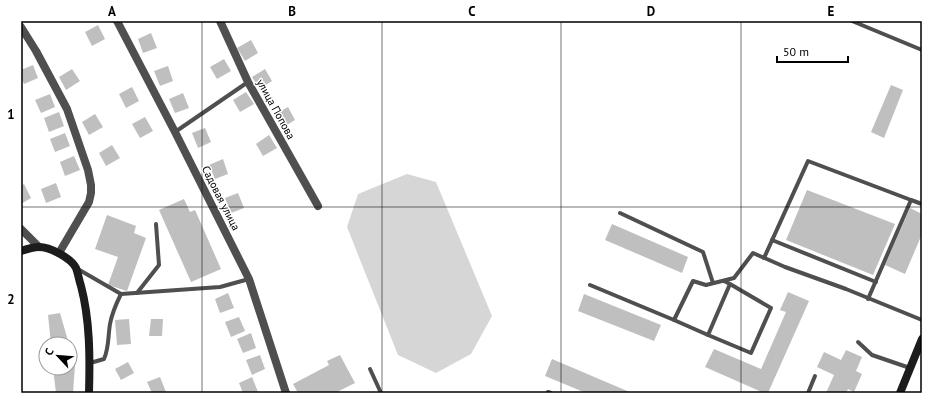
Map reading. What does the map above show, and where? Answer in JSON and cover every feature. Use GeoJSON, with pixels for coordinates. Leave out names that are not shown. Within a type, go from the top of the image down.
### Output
{"type":"FeatureCollection","features":[{"type":"Feature","properties":{"kind":"street","name":"Садовая улица"},"geometry":{"type":"LineString","coordinates":[[117,21],[250,279],[286,393]]}},
{"type":"Feature","properties":{"kind":"street","name":"улица Попова"},"geometry":{"type":"LineString","coordinates":[[220,21],[248,82],[318,206]]}},
{"type":"Feature","properties":{"kind":"street"},"geometry":{"type":"LineString","coordinates":[[21,27],[36,51],[67,109],[88,170],[91,185],[89,202],[59,253]]}},
{"type":"Feature","properties":{"kind":"street"},"geometry":{"type":"LineString","coordinates":[[21,229],[39,247]]}},
{"type":"Feature","properties":{"kind":"street"},"geometry":{"type":"LineString","coordinates":[[21,251],[39,247],[49,249],[59,253],[76,267],[85,300],[88,325],[90,363],[89,393]]}},
{"type":"Feature","properties":{"kind":"street"},"geometry":{"type":"LineString","coordinates":[[900,393],[922,340]]}},
{"type":"Feature","properties":{"kind":"lane"},"geometry":{"type":"LineString","coordinates":[[852,21],[922,50]]}},
{"type":"Feature","properties":{"kind":"lane"},"geometry":{"type":"LineString","coordinates":[[175,132],[248,82]]}},
{"type":"Feature","properties":{"kind":"lane"},"geometry":{"type":"LineString","coordinates":[[764,258],[808,161],[922,204]]}},
{"type":"Feature","properties":{"kind":"lane"},"geometry":{"type":"LineString","coordinates":[[868,298],[911,200]]}},
{"type":"Feature","properties":{"kind":"lane"},"geometry":{"type":"LineString","coordinates":[[620,214],[703,252],[713,283]]}},
{"type":"Feature","properties":{"kind":"lane"},"geometry":{"type":"LineString","coordinates":[[137,293],[159,265],[156,224]]}},
{"type":"Feature","properties":{"kind":"lane"},"geometry":{"type":"LineString","coordinates":[[772,240],[876,282]]}},
{"type":"Feature","properties":{"kind":"lane"},"geometry":{"type":"LineString","coordinates":[[674,320],[693,280],[706,285],[734,278],[753,253],[785,268],[846,289],[922,320]]}},
{"type":"Feature","properties":{"kind":"lane"},"geometry":{"type":"LineString","coordinates":[[76,267],[122,294],[220,287],[250,279]]}},
{"type":"Feature","properties":{"kind":"lane"},"geometry":{"type":"LineString","coordinates":[[590,285],[751,353],[771,308],[724,280]]}},
{"type":"Feature","properties":{"kind":"lane"},"geometry":{"type":"LineString","coordinates":[[708,335],[730,284]]}},
{"type":"Feature","properties":{"kind":"lane"},"geometry":{"type":"LineString","coordinates":[[90,363],[104,359],[107,352],[110,323],[114,308],[122,294]]}},
{"type":"Feature","properties":{"kind":"lane"},"geometry":{"type":"LineString","coordinates":[[858,342],[872,355],[910,368]]}},
{"type":"Feature","properties":{"kind":"lane"},"geometry":{"type":"LineString","coordinates":[[370,369],[381,393]]}},
{"type":"Feature","properties":{"kind":"lane"},"geometry":{"type":"LineString","coordinates":[[808,393],[815,376]]}},
{"type":"Feature","properties":{"kind":"shaded area"},"geometry":{"type":"Polygon","coordinates":[[[407,174],[436,182],[492,316],[471,354],[436,373],[398,355],[347,227],[358,194],[407,174]]]}},
{"type":"Feature","properties":{"kind":"building"},"geometry":{"type":"Polygon","coordinates":[[[98,25],[105,39],[92,46],[85,32],[98,25]]]}},
{"type":"Feature","properties":{"kind":"building"},"geometry":{"type":"Polygon","coordinates":[[[151,33],[157,48],[143,53],[138,39],[151,33]]]}},
{"type":"Feature","properties":{"kind":"building"},"geometry":{"type":"Polygon","coordinates":[[[251,40],[258,53],[245,61],[237,48],[251,40]]]}},
{"type":"Feature","properties":{"kind":"building"},"geometry":{"type":"Polygon","coordinates":[[[224,59],[231,71],[217,79],[210,67],[224,59]]]}},
{"type":"Feature","properties":{"kind":"building"},"geometry":{"type":"Polygon","coordinates":[[[33,65],[38,78],[24,84],[21,77],[21,70],[33,65]]]}},
{"type":"Feature","properties":{"kind":"building"},"geometry":{"type":"Polygon","coordinates":[[[168,66],[173,81],[160,86],[154,71],[168,66]]]}},
{"type":"Feature","properties":{"kind":"building"},"geometry":{"type":"Polygon","coordinates":[[[72,69],[80,81],[66,90],[59,77],[72,69]]]}},
{"type":"Feature","properties":{"kind":"building"},"geometry":{"type":"Polygon","coordinates":[[[265,69],[272,81],[259,89],[252,77],[265,69]]]}},
{"type":"Feature","properties":{"kind":"building"},"geometry":{"type":"Polygon","coordinates":[[[891,85],[903,90],[884,138],[871,132],[891,85]]]}},
{"type":"Feature","properties":{"kind":"building"},"geometry":{"type":"Polygon","coordinates":[[[132,87],[139,101],[126,108],[119,94],[132,87]]]}},
{"type":"Feature","properties":{"kind":"building"},"geometry":{"type":"Polygon","coordinates":[[[246,92],[254,104],[240,112],[233,100],[246,92]]]}},
{"type":"Feature","properties":{"kind":"building"},"geometry":{"type":"Polygon","coordinates":[[[183,93],[189,108],[175,113],[169,99],[183,93]]]}},
{"type":"Feature","properties":{"kind":"building"},"geometry":{"type":"Polygon","coordinates":[[[50,94],[55,107],[41,113],[35,100],[50,94]]]}},
{"type":"Feature","properties":{"kind":"building"},"geometry":{"type":"Polygon","coordinates":[[[288,107],[295,120],[282,128],[274,115],[288,107]]]}},
{"type":"Feature","properties":{"kind":"building"},"geometry":{"type":"Polygon","coordinates":[[[59,112],[64,126],[49,132],[44,118],[59,112]]]}},
{"type":"Feature","properties":{"kind":"building"},"geometry":{"type":"Polygon","coordinates":[[[95,114],[103,127],[89,135],[82,122],[95,114]]]}},
{"type":"Feature","properties":{"kind":"building"},"geometry":{"type":"Polygon","coordinates":[[[145,117],[153,131],[140,138],[132,124],[145,117]]]}},
{"type":"Feature","properties":{"kind":"building"},"geometry":{"type":"Polygon","coordinates":[[[205,128],[211,142],[198,148],[192,133],[205,128]]]}},
{"type":"Feature","properties":{"kind":"building"},"geometry":{"type":"Polygon","coordinates":[[[65,133],[70,146],[55,152],[50,139],[65,133]]]}},
{"type":"Feature","properties":{"kind":"building"},"geometry":{"type":"Polygon","coordinates":[[[269,135],[277,148],[263,156],[256,144],[269,135]]]}},
{"type":"Feature","properties":{"kind":"building"},"geometry":{"type":"Polygon","coordinates":[[[112,145],[120,158],[106,166],[99,153],[112,145]]]}},
{"type":"Feature","properties":{"kind":"building"},"geometry":{"type":"Polygon","coordinates":[[[74,156],[80,170],[65,176],[60,162],[74,156]]]}},
{"type":"Feature","properties":{"kind":"building"},"geometry":{"type":"Polygon","coordinates":[[[223,159],[228,174],[215,179],[209,165],[223,159]]]}},
{"type":"Feature","properties":{"kind":"building"},"geometry":{"type":"Polygon","coordinates":[[[56,183],[61,197],[46,203],[41,189],[56,183]]]}},
{"type":"Feature","properties":{"kind":"building"},"geometry":{"type":"Polygon","coordinates":[[[24,184],[31,198],[21,204],[21,186],[24,184]]]}},
{"type":"Feature","properties":{"kind":"building"},"geometry":{"type":"Polygon","coordinates":[[[807,190],[895,224],[873,275],[786,240],[807,190]]]}},
{"type":"Feature","properties":{"kind":"building"},"geometry":{"type":"Polygon","coordinates":[[[238,193],[244,208],[231,213],[225,198],[238,193]]]}},
{"type":"Feature","properties":{"kind":"building"},"geometry":{"type":"Polygon","coordinates":[[[184,199],[190,212],[195,210],[221,269],[191,282],[159,210],[184,199]]]}},
{"type":"Feature","properties":{"kind":"building"},"geometry":{"type":"Polygon","coordinates":[[[910,208],[922,214],[922,234],[905,274],[885,265],[910,208]]]}},
{"type":"Feature","properties":{"kind":"building"},"geometry":{"type":"Polygon","coordinates":[[[107,215],[136,226],[134,233],[146,238],[127,291],[108,285],[118,257],[95,249],[107,215]]]}},
{"type":"Feature","properties":{"kind":"building"},"geometry":{"type":"Polygon","coordinates":[[[612,224],[688,257],[682,273],[605,240],[612,224]]]}},
{"type":"Feature","properties":{"kind":"building"},"geometry":{"type":"Polygon","coordinates":[[[788,292],[809,301],[768,393],[764,393],[705,367],[714,349],[761,369],[786,312],[780,310],[788,292]]]}},
{"type":"Feature","properties":{"kind":"building"},"geometry":{"type":"Polygon","coordinates":[[[228,293],[234,308],[220,313],[215,299],[228,293]]]}},
{"type":"Feature","properties":{"kind":"building"},"geometry":{"type":"Polygon","coordinates":[[[584,294],[661,325],[654,341],[578,311],[584,294]]]}},
{"type":"Feature","properties":{"kind":"building"},"geometry":{"type":"Polygon","coordinates":[[[60,313],[67,336],[50,336],[48,315],[60,313]]]}},
{"type":"Feature","properties":{"kind":"building"},"geometry":{"type":"Polygon","coordinates":[[[239,317],[245,331],[231,337],[225,322],[239,317]]]}},
{"type":"Feature","properties":{"kind":"building"},"geometry":{"type":"Polygon","coordinates":[[[129,319],[131,344],[117,345],[115,320],[129,319]]]}},
{"type":"Feature","properties":{"kind":"building"},"geometry":{"type":"Polygon","coordinates":[[[151,319],[163,319],[162,336],[149,336],[151,319]]]}},
{"type":"Feature","properties":{"kind":"building"},"geometry":{"type":"Polygon","coordinates":[[[251,333],[256,348],[243,353],[237,339],[251,333]]]}},
{"type":"Feature","properties":{"kind":"building"},"geometry":{"type":"Polygon","coordinates":[[[846,350],[862,357],[856,371],[862,374],[854,392],[848,389],[846,393],[826,393],[834,375],[817,367],[824,352],[841,360],[846,350]]]}},
{"type":"Feature","properties":{"kind":"building"},"geometry":{"type":"Polygon","coordinates":[[[260,355],[265,369],[252,375],[246,360],[260,355]]]}},
{"type":"Feature","properties":{"kind":"building"},"geometry":{"type":"Polygon","coordinates":[[[340,355],[355,383],[335,393],[298,393],[293,384],[329,365],[327,361],[340,355]]]}},
{"type":"Feature","properties":{"kind":"building"},"geometry":{"type":"Polygon","coordinates":[[[552,359],[632,393],[586,393],[545,376],[552,359]]]}},
{"type":"Feature","properties":{"kind":"building"},"geometry":{"type":"Polygon","coordinates":[[[128,362],[134,373],[121,380],[115,369],[128,362]]]}},
{"type":"Feature","properties":{"kind":"building"},"geometry":{"type":"Polygon","coordinates":[[[54,376],[74,376],[73,393],[56,393],[54,376]]]}},
{"type":"Feature","properties":{"kind":"building"},"geometry":{"type":"Polygon","coordinates":[[[160,377],[166,392],[152,393],[147,382],[160,377]]]}},
{"type":"Feature","properties":{"kind":"building"},"geometry":{"type":"Polygon","coordinates":[[[252,377],[258,392],[243,393],[239,383],[252,377]]]}}]}
